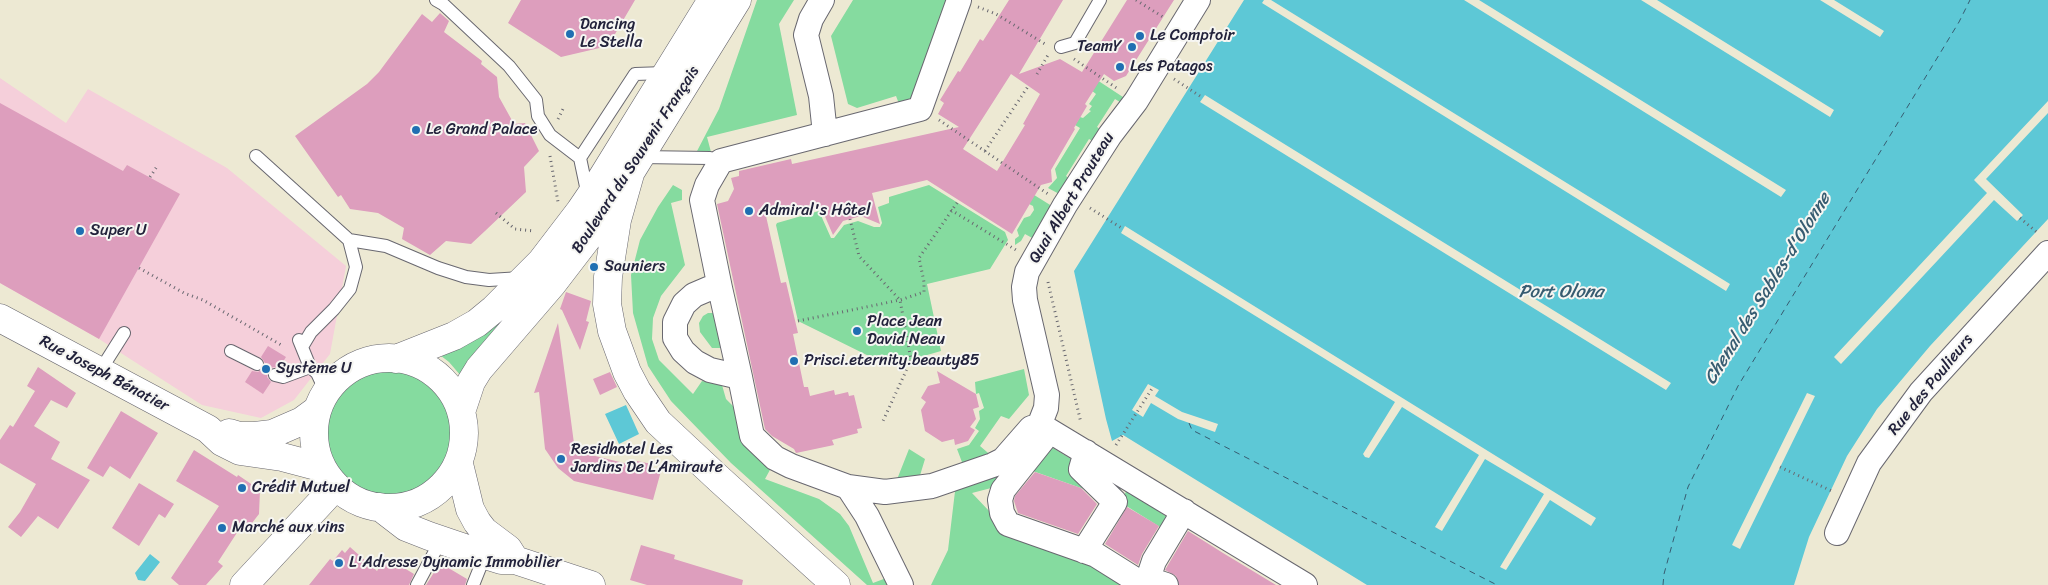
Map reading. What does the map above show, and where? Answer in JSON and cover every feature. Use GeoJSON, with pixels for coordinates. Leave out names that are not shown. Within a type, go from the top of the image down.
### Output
{"type":"FeatureCollection","features":[{"type":"Feature","properties":{"kind":"main road","name":"Boulevard du Souvenir Français"},"geometry":{"type":"LineString","coordinates":[[396,359],[443,341],[465,330],[494,309],[526,278],[589,198],[712,0]]}},
{"type":"Feature","properties":{"kind":"main road","name":"Boulevard du Souvenir Français"},"geometry":{"type":"LineString","coordinates":[[461,412],[471,382],[479,369],[559,276],[599,222],[737,0]]}},
{"type":"Feature","properties":{"kind":"main road"},"geometry":{"type":"LineString","coordinates":[[635,165],[617,220],[608,294],[612,331],[636,391],[658,422],[836,585]]}},
{"type":"Feature","properties":{"kind":"main road","name":"Rue Joseph Bénatier"},"geometry":{"type":"LineString","coordinates":[[0,318],[208,430],[222,442],[240,451],[282,458],[328,477]]}},
{"type":"Feature","properties":{"kind":"main road"},"geometry":{"type":"LineString","coordinates":[[459,464],[446,482],[416,503],[399,507],[380,508],[364,504],[349,497],[328,477],[316,450],[314,430],[322,401],[345,373],[365,362],[396,359],[407,360],[425,368],[441,379],[453,394],[461,412],[464,430],[459,464],[470,509],[477,522],[490,537],[508,549],[515,560]]}},
{"type":"Feature","properties":{"kind":"main road","name":"Rue Joseph Bénatier"},"geometry":{"type":"LineString","coordinates":[[208,430],[224,431],[239,436],[272,434],[302,421],[322,401]]}},
{"type":"Feature","properties":{"kind":"main road"},"geometry":{"type":"LineString","coordinates":[[244,585],[328,477]]}},
{"type":"Feature","properties":{"kind":"main road"},"geometry":{"type":"LineString","coordinates":[[380,508],[406,527],[441,540],[501,560],[515,560],[591,585]]}},
{"type":"Feature","properties":{"kind":"street"},"geometry":{"type":"LineString","coordinates":[[822,0],[810,19],[806,35],[821,96],[825,134]]}},
{"type":"Feature","properties":{"kind":"street","name":"Quai Albert Prouteau"},"geometry":{"type":"LineString","coordinates":[[1044,428],[1047,395],[1025,300],[1024,287],[1027,272],[1040,267],[1065,205],[1110,135],[1136,101],[1198,0]]}},
{"type":"Feature","properties":{"kind":"street"},"geometry":{"type":"LineString","coordinates":[[965,2],[920,110],[721,161],[707,185],[702,200],[752,436],[776,458],[791,466],[848,487],[885,492],[932,486],[993,466],[1003,460],[1018,440],[1031,428],[1044,428],[1298,583]]}},
{"type":"Feature","properties":{"kind":"street","name":"Rue des Poulieurs"},"geometry":{"type":"LineString","coordinates":[[1837,533],[1869,463],[1921,392],[2047,247]]}},
{"type":"Feature","properties":{"kind":"street"},"geometry":{"type":"LineString","coordinates":[[720,288],[708,289],[694,295],[684,304],[675,322],[675,338],[683,351],[695,362],[710,370],[740,377]]}},
{"type":"Feature","properties":{"kind":"street"},"geometry":{"type":"LineString","coordinates":[[1044,428],[1003,490],[1000,500],[1002,513],[1008,524],[1096,555],[1139,582],[1156,582],[1154,561],[1184,512]]}},
{"type":"Feature","properties":{"kind":"street"},"geometry":{"type":"LineString","coordinates":[[1084,451],[1081,469],[1116,502],[1084,551]]}},
{"type":"Feature","properties":{"kind":"street"},"geometry":{"type":"LineString","coordinates":[[848,487],[867,516],[901,585]]}},
{"type":"Feature","properties":{"kind":"lane"},"geometry":{"type":"LineString","coordinates":[[436,0],[443,4],[509,66],[536,100],[538,116],[550,135],[580,158],[589,198]]}},
{"type":"Feature","properties":{"kind":"lane"},"geometry":{"type":"LineString","coordinates":[[1061,47],[1075,43],[1100,0]]}},
{"type":"Feature","properties":{"kind":"lane"},"geometry":{"type":"LineString","coordinates":[[580,158],[635,74],[668,73]]}},
{"type":"Feature","properties":{"kind":"lane"},"geometry":{"type":"LineString","coordinates":[[256,156],[349,240],[386,246],[438,268],[466,277],[489,280],[526,278]]}},
{"type":"Feature","properties":{"kind":"lane"},"geometry":{"type":"LineString","coordinates":[[635,165],[710,158],[721,161]]}},
{"type":"Feature","properties":{"kind":"lane"},"geometry":{"type":"LineString","coordinates":[[322,401],[317,373],[309,364],[300,344],[334,309],[350,289],[356,267],[349,240]]}},
{"type":"Feature","properties":{"kind":"lane"},"geometry":{"type":"LineString","coordinates":[[100,371],[124,333]]}},
{"type":"Feature","properties":{"kind":"lane"},"geometry":{"type":"LineString","coordinates":[[231,351],[257,364]]}},
{"type":"Feature","properties":{"kind":"lane"},"geometry":{"type":"LineString","coordinates":[[275,375],[283,377],[309,364]]}},
{"type":"Feature","properties":{"kind":"lane"},"geometry":{"type":"LineString","coordinates":[[417,585],[441,540]]}},
{"type":"Feature","properties":{"kind":"lane"},"geometry":{"type":"LineString","coordinates":[[473,585],[485,555]]}},
{"type":"Feature","properties":{"kind":"path"},"geometry":{"type":"LineString","coordinates":[[1136,0],[1180,28]]}},
{"type":"Feature","properties":{"kind":"path"},"geometry":{"type":"LineString","coordinates":[[965,2],[996,14],[1045,44]]}},
{"type":"Feature","properties":{"kind":"path"},"geometry":{"type":"LineString","coordinates":[[1061,47],[1079,64],[1136,101]]}},
{"type":"Feature","properties":{"kind":"path"},"geometry":{"type":"LineString","coordinates":[[1179,82],[1203,98]]}},
{"type":"Feature","properties":{"kind":"path"},"geometry":{"type":"LineString","coordinates":[[986,151],[1029,85]]}},
{"type":"Feature","properties":{"kind":"path"},"geometry":{"type":"LineString","coordinates":[[920,110],[939,119],[1065,205]]}},
{"type":"Feature","properties":{"kind":"path"},"geometry":{"type":"LineString","coordinates":[[150,177],[158,165]]}},
{"type":"Feature","properties":{"kind":"path"},"geometry":{"type":"LineString","coordinates":[[798,321],[900,300],[924,292],[919,258],[959,200]]}},
{"type":"Feature","properties":{"kind":"path"},"geometry":{"type":"LineString","coordinates":[[951,210],[1040,267]]}},
{"type":"Feature","properties":{"kind":"path"},"geometry":{"type":"LineString","coordinates":[[1092,210],[1123,229]]}},
{"type":"Feature","properties":{"kind":"path"},"geometry":{"type":"LineString","coordinates":[[496,213],[515,229],[535,232]]}},
{"type":"Feature","properties":{"kind":"path"},"geometry":{"type":"LineString","coordinates":[[2020,218],[2047,247]]}},
{"type":"Feature","properties":{"kind":"path"},"geometry":{"type":"LineString","coordinates":[[850,219],[859,256],[900,300],[911,360],[883,421]]}},
{"type":"Feature","properties":{"kind":"path","name":"Quai Albert Prouteau"},"geometry":{"type":"LineString","coordinates":[[1040,267],[1084,440],[1084,451]]}},
{"type":"Feature","properties":{"kind":"path"},"geometry":{"type":"LineString","coordinates":[[139,268],[203,300],[309,364]]}},
{"type":"Feature","properties":{"kind":"path"},"geometry":{"type":"LineString","coordinates":[[1113,449],[1153,387]]}},
{"type":"Feature","properties":{"kind":"path"},"geometry":{"type":"LineString","coordinates":[[1780,467],[1841,496]]}},
{"type":"Feature","properties":{"kind":"shaded area"},"geometry":{"type":"Polygon","coordinates":[[[0,78],[66,123],[88,89],[227,168],[346,266],[330,354],[294,400],[261,418],[202,405],[99,339],[0,283],[0,78]]]}},
{"type":"Feature","properties":{"kind":"green space"},"geometry":{"type":"Polygon","coordinates":[[[757,0],[794,0],[779,24],[797,115],[707,137],[711,152],[696,153],[719,109],[757,0]]]}},
{"type":"Feature","properties":{"kind":"green space"},"geometry":{"type":"Polygon","coordinates":[[[853,0],[950,0],[928,86],[901,109],[896,96],[857,108],[848,104],[831,36],[853,0]]]}},
{"type":"Feature","properties":{"kind":"green space"},"geometry":{"type":"Polygon","coordinates":[[[1097,80],[1126,99],[1123,104],[1115,99],[1097,127],[1104,132],[1096,143],[1089,139],[1066,176],[1072,181],[1063,196],[1048,188],[1057,178],[1055,169],[1080,128],[1075,125],[1080,117],[1083,118],[1091,111],[1089,110],[1092,106],[1089,104],[1096,94],[1091,90],[1097,80]]]}},
{"type":"Feature","properties":{"kind":"green space"},"geometry":{"type":"Polygon","coordinates":[[[673,185],[682,190],[682,200],[671,203],[685,265],[661,296],[653,318],[652,339],[659,360],[693,394],[702,381],[722,385],[726,399],[741,414],[750,451],[771,468],[765,479],[819,499],[840,514],[849,526],[873,583],[889,577],[892,585],[867,585],[731,463],[671,401],[648,366],[633,313],[631,275],[640,240],[658,207],[673,185]]]}},
{"type":"Feature","properties":{"kind":"green space"},"geometry":{"type":"Polygon","coordinates":[[[929,185],[1005,232],[1008,240],[990,269],[927,284],[941,351],[889,366],[798,321],[777,223],[819,211],[831,238],[834,238],[844,225],[858,221],[874,227],[880,227],[882,223],[878,207],[889,203],[889,197],[929,185]]]}},
{"type":"Feature","properties":{"kind":"green space"},"geometry":{"type":"Polygon","coordinates":[[[1031,193],[1055,208],[1034,239],[1025,234],[1021,241],[1015,245],[1015,239],[1019,236],[1017,230],[1024,218],[1030,216],[1034,210],[1033,206],[1027,203],[1031,193]]]}},
{"type":"Feature","properties":{"kind":"green space"},"geometry":{"type":"Polygon","coordinates":[[[708,313],[714,313],[721,348],[712,348],[700,332],[699,323],[703,316],[708,313]]]}},
{"type":"Feature","properties":{"kind":"green space"},"geometry":{"type":"Polygon","coordinates":[[[495,316],[506,327],[461,376],[449,362],[436,352],[495,316]]]}},
{"type":"Feature","properties":{"kind":"green space"},"geometry":{"type":"Polygon","coordinates":[[[1024,369],[1029,395],[1009,419],[1001,416],[980,446],[994,458],[965,470],[957,449],[969,445],[979,431],[975,428],[980,419],[979,411],[984,408],[979,393],[976,394],[975,382],[1024,369]]]}},
{"type":"Feature","properties":{"kind":"green space"},"geometry":{"type":"Polygon","coordinates":[[[390,371],[414,376],[434,390],[448,410],[453,434],[448,458],[434,478],[414,492],[390,497],[366,492],[346,478],[332,458],[327,434],[332,410],[346,390],[366,376],[390,371]]]}},
{"type":"Feature","properties":{"kind":"green space"},"geometry":{"type":"Polygon","coordinates":[[[1043,442],[1121,489],[1118,495],[1098,494],[1027,469],[1043,442]]]}},
{"type":"Feature","properties":{"kind":"green space"},"geometry":{"type":"Polygon","coordinates":[[[909,449],[925,459],[918,482],[896,482],[909,449]]]}},
{"type":"Feature","properties":{"kind":"green space"},"geometry":{"type":"Polygon","coordinates":[[[1004,468],[995,487],[972,493],[1007,530],[1086,557],[1132,585],[931,585],[948,550],[956,483],[1004,468]]]}},
{"type":"Feature","properties":{"kind":"green space"},"geometry":{"type":"Polygon","coordinates":[[[1127,490],[1173,521],[1168,532],[1120,502],[1127,490]]]}},
{"type":"Feature","properties":{"kind":"water","name":"Port Olona"},"geometry":{"type":"Polygon","coordinates":[[[1244,0],[2048,0],[2048,219],[1930,346],[1877,409],[1847,456],[1809,537],[1794,585],[1367,585],[1123,435],[1112,441],[1074,271],[1244,0]]]}},
{"type":"Feature","properties":{"kind":"water"},"geometry":{"type":"Polygon","coordinates":[[[626,405],[639,434],[619,444],[605,414],[626,405]]]}},
{"type":"Feature","properties":{"kind":"water"},"geometry":{"type":"Polygon","coordinates":[[[150,554],[160,562],[145,581],[138,580],[135,573],[150,554]]]}},
{"type":"Feature","properties":{"kind":"pier"},"geometry":{"type":"Polygon","coordinates":[[[1264,0],[1271,0],[1730,284],[1726,291],[1262,3],[1264,0]]]}},
{"type":"Feature","properties":{"kind":"pier"},"geometry":{"type":"Polygon","coordinates":[[[1464,0],[1479,0],[1786,190],[1781,197],[1464,0]]]}},
{"type":"Feature","properties":{"kind":"pier"},"geometry":{"type":"Polygon","coordinates":[[[1641,0],[1657,0],[1834,110],[1830,117],[1641,0]]]}},
{"type":"Feature","properties":{"kind":"pier"},"geometry":{"type":"Polygon","coordinates":[[[1820,0],[1834,0],[1884,31],[1880,37],[1820,0]]]}},
{"type":"Feature","properties":{"kind":"pier"},"geometry":{"type":"Polygon","coordinates":[[[1205,95],[1671,383],[1666,390],[1200,102],[1205,95]]]}},
{"type":"Feature","properties":{"kind":"pier"},"geometry":{"type":"Polygon","coordinates":[[[2048,101],[2048,113],[1986,179],[2023,215],[2017,221],[1994,200],[1841,364],[1834,357],[1987,193],[1974,180],[2048,101]]]}},
{"type":"Feature","properties":{"kind":"pier"},"geometry":{"type":"Polygon","coordinates":[[[1125,226],[1596,518],[1591,526],[1550,500],[1506,570],[1500,567],[1544,494],[1485,459],[1442,531],[1435,527],[1479,455],[1402,407],[1369,458],[1365,457],[1363,454],[1395,402],[1121,233],[1125,226]]]}},
{"type":"Feature","properties":{"kind":"pier"},"geometry":{"type":"Polygon","coordinates":[[[1148,384],[1159,390],[1155,396],[1182,412],[1218,424],[1215,432],[1178,419],[1151,403],[1143,417],[1132,410],[1148,384]]]}},
{"type":"Feature","properties":{"kind":"pier"},"geometry":{"type":"Polygon","coordinates":[[[1807,393],[1815,396],[1740,549],[1732,545],[1807,393]]]}},
{"type":"Feature","properties":{"kind":"building","name":"Dancing Le Stella"},"geometry":{"type":"Polygon","coordinates":[[[521,0],[635,0],[608,46],[561,57],[508,23],[521,0]]]}},
{"type":"Feature","properties":{"kind":"building"},"geometry":{"type":"Polygon","coordinates":[[[1009,0],[1063,0],[1019,74],[1060,59],[1082,72],[1127,0],[1174,0],[1126,76],[1114,81],[1104,74],[1085,104],[1087,106],[1051,170],[1052,182],[1041,185],[1012,234],[927,180],[872,193],[880,224],[861,216],[843,221],[833,235],[820,205],[766,216],[781,283],[786,282],[798,333],[793,334],[804,387],[808,387],[810,396],[834,390],[835,395],[848,392],[849,396],[854,395],[862,428],[857,429],[858,433],[832,440],[834,445],[796,453],[794,449],[772,436],[765,429],[717,204],[728,201],[734,189],[731,178],[739,176],[739,171],[791,159],[792,164],[959,127],[938,114],[944,103],[940,100],[980,39],[983,41],[1009,0]],[[1011,74],[963,149],[997,171],[1025,125],[1023,124],[1040,94],[1011,74]]]}},
{"type":"Feature","properties":{"kind":"building","name":"Le Grand Palace"},"geometry":{"type":"Polygon","coordinates":[[[440,13],[449,21],[444,32],[482,61],[481,64],[497,77],[499,97],[514,124],[525,123],[539,151],[524,167],[526,192],[471,244],[446,241],[430,255],[402,239],[404,228],[378,213],[350,209],[341,195],[338,197],[295,136],[367,84],[379,72],[422,14],[432,22],[440,13]]]}},
{"type":"Feature","properties":{"kind":"building","name":"Super U"},"geometry":{"type":"Polygon","coordinates":[[[0,103],[123,171],[127,165],[180,194],[99,339],[0,283],[0,103]]]}},
{"type":"Feature","properties":{"kind":"building"},"geometry":{"type":"Polygon","coordinates":[[[566,292],[591,301],[586,321],[589,322],[580,350],[560,309],[566,292]]]}},
{"type":"Feature","properties":{"kind":"building"},"geometry":{"type":"Polygon","coordinates":[[[558,323],[575,451],[636,466],[637,461],[652,464],[652,469],[661,471],[653,500],[574,481],[558,468],[545,449],[539,392],[534,393],[558,323]]]}},
{"type":"Feature","properties":{"kind":"building","name":"Système U"},"geometry":{"type":"Polygon","coordinates":[[[268,346],[286,357],[279,368],[273,367],[269,370],[267,377],[271,382],[263,394],[245,382],[252,371],[258,372],[264,368],[265,363],[261,357],[268,346]]]}},
{"type":"Feature","properties":{"kind":"building"},"geometry":{"type":"Polygon","coordinates":[[[38,367],[76,393],[67,408],[51,400],[34,426],[60,442],[51,459],[90,480],[58,529],[38,516],[21,537],[8,527],[20,512],[36,484],[0,463],[0,440],[10,425],[13,427],[35,391],[27,386],[38,367]]]}},
{"type":"Feature","properties":{"kind":"building"},"geometry":{"type":"Polygon","coordinates":[[[937,371],[976,394],[979,407],[973,409],[976,419],[970,427],[975,430],[968,441],[955,445],[954,439],[942,442],[925,431],[921,410],[926,402],[921,398],[928,386],[940,383],[937,371]]]}},
{"type":"Feature","properties":{"kind":"building"},"geometry":{"type":"Polygon","coordinates":[[[610,372],[617,387],[600,395],[593,379],[610,372]]]}},
{"type":"Feature","properties":{"kind":"building"},"geometry":{"type":"Polygon","coordinates":[[[121,411],[158,433],[130,479],[110,466],[103,477],[87,468],[121,411]]]}},
{"type":"Feature","properties":{"kind":"building"},"geometry":{"type":"Polygon","coordinates":[[[194,450],[260,490],[259,514],[245,532],[240,528],[218,562],[223,566],[206,585],[179,585],[171,578],[219,506],[176,481],[194,450]]]}},
{"type":"Feature","properties":{"kind":"building"},"geometry":{"type":"Polygon","coordinates":[[[1035,472],[1081,488],[1097,504],[1078,534],[1018,513],[1014,501],[1015,496],[1035,472]]]}},
{"type":"Feature","properties":{"kind":"building"},"geometry":{"type":"Polygon","coordinates":[[[139,483],[174,504],[165,518],[159,514],[139,546],[112,528],[139,483]]]}},
{"type":"Feature","properties":{"kind":"building"},"geometry":{"type":"Polygon","coordinates":[[[1127,507],[1159,526],[1142,554],[1138,565],[1105,544],[1127,507]]]}},
{"type":"Feature","properties":{"kind":"building"},"geometry":{"type":"Polygon","coordinates":[[[1188,531],[1276,585],[1179,585],[1176,576],[1165,570],[1188,531]]]}},
{"type":"Feature","properties":{"kind":"building"},"geometry":{"type":"Polygon","coordinates":[[[641,545],[675,555],[674,559],[743,580],[742,585],[647,585],[630,580],[641,545]]]}},
{"type":"Feature","properties":{"kind":"building"},"geometry":{"type":"Polygon","coordinates":[[[350,547],[377,571],[386,557],[414,574],[409,585],[309,585],[330,559],[333,561],[342,550],[345,553],[350,547]]]}},
{"type":"Feature","properties":{"kind":"building"},"geometry":{"type":"Polygon","coordinates":[[[440,563],[467,579],[465,585],[426,585],[440,563]]]}},
{"type":"Feature","properties":{"kind":"ferry route"},"geometry":{"type":"LineString","coordinates":[[1663,585],[1664,574],[1688,487],[1738,386],[1959,22],[1970,0]]}},
{"type":"Feature","properties":{"kind":"ferry route"},"geometry":{"type":"LineString","coordinates":[[1189,423],[1192,430],[1497,585]]}},
{"type":"Feature","properties":{"kind":"place","name":"Dancing Le Stella"},"geometry":{"type":"Point","coordinates":[570,34]}},
{"type":"Feature","properties":{"kind":"place","name":"Le Comptoir"},"geometry":{"type":"Point","coordinates":[1140,36]}},
{"type":"Feature","properties":{"kind":"place","name":"TeamY"},"geometry":{"type":"Point","coordinates":[1132,47]}},
{"type":"Feature","properties":{"kind":"place","name":"Les Patagos"},"geometry":{"type":"Point","coordinates":[1120,67]}},
{"type":"Feature","properties":{"kind":"place","name":"Le Grand Palace"},"geometry":{"type":"Point","coordinates":[416,130]}},
{"type":"Feature","properties":{"kind":"place","name":"Admiral's Hôtel"},"geometry":{"type":"Point","coordinates":[749,211]}},
{"type":"Feature","properties":{"kind":"place","name":"Super U"},"geometry":{"type":"Point","coordinates":[80,231]}},
{"type":"Feature","properties":{"kind":"place","name":"Sauniers"},"geometry":{"type":"Point","coordinates":[594,267]}},
{"type":"Feature","properties":{"kind":"place","name":"Place Jean David Neau"},"geometry":{"type":"Point","coordinates":[857,331]}},
{"type":"Feature","properties":{"kind":"place","name":"Prisci.eternity.beauty85"},"geometry":{"type":"Point","coordinates":[794,361]}},
{"type":"Feature","properties":{"kind":"place","name":"Système U"},"geometry":{"type":"Point","coordinates":[266,369]}},
{"type":"Feature","properties":{"kind":"place","name":"Residhotel Les Jardins De L’Amiraute"},"geometry":{"type":"Point","coordinates":[561,459]}},
{"type":"Feature","properties":{"kind":"place","name":"Crédit Mutuel"},"geometry":{"type":"Point","coordinates":[242,488]}},
{"type":"Feature","properties":{"kind":"place","name":"Marché aux vins"},"geometry":{"type":"Point","coordinates":[222,528]}},
{"type":"Feature","properties":{"kind":"place","name":"L'Adresse Dynamic Immobilier"},"geometry":{"type":"Point","coordinates":[339,563]}},
{"type":"Feature","properties":{"kind":"water label","name":"Chenal des Sables-d'Olonne"},"geometry":{"type":"Point","coordinates":[1768,289]}}]}
